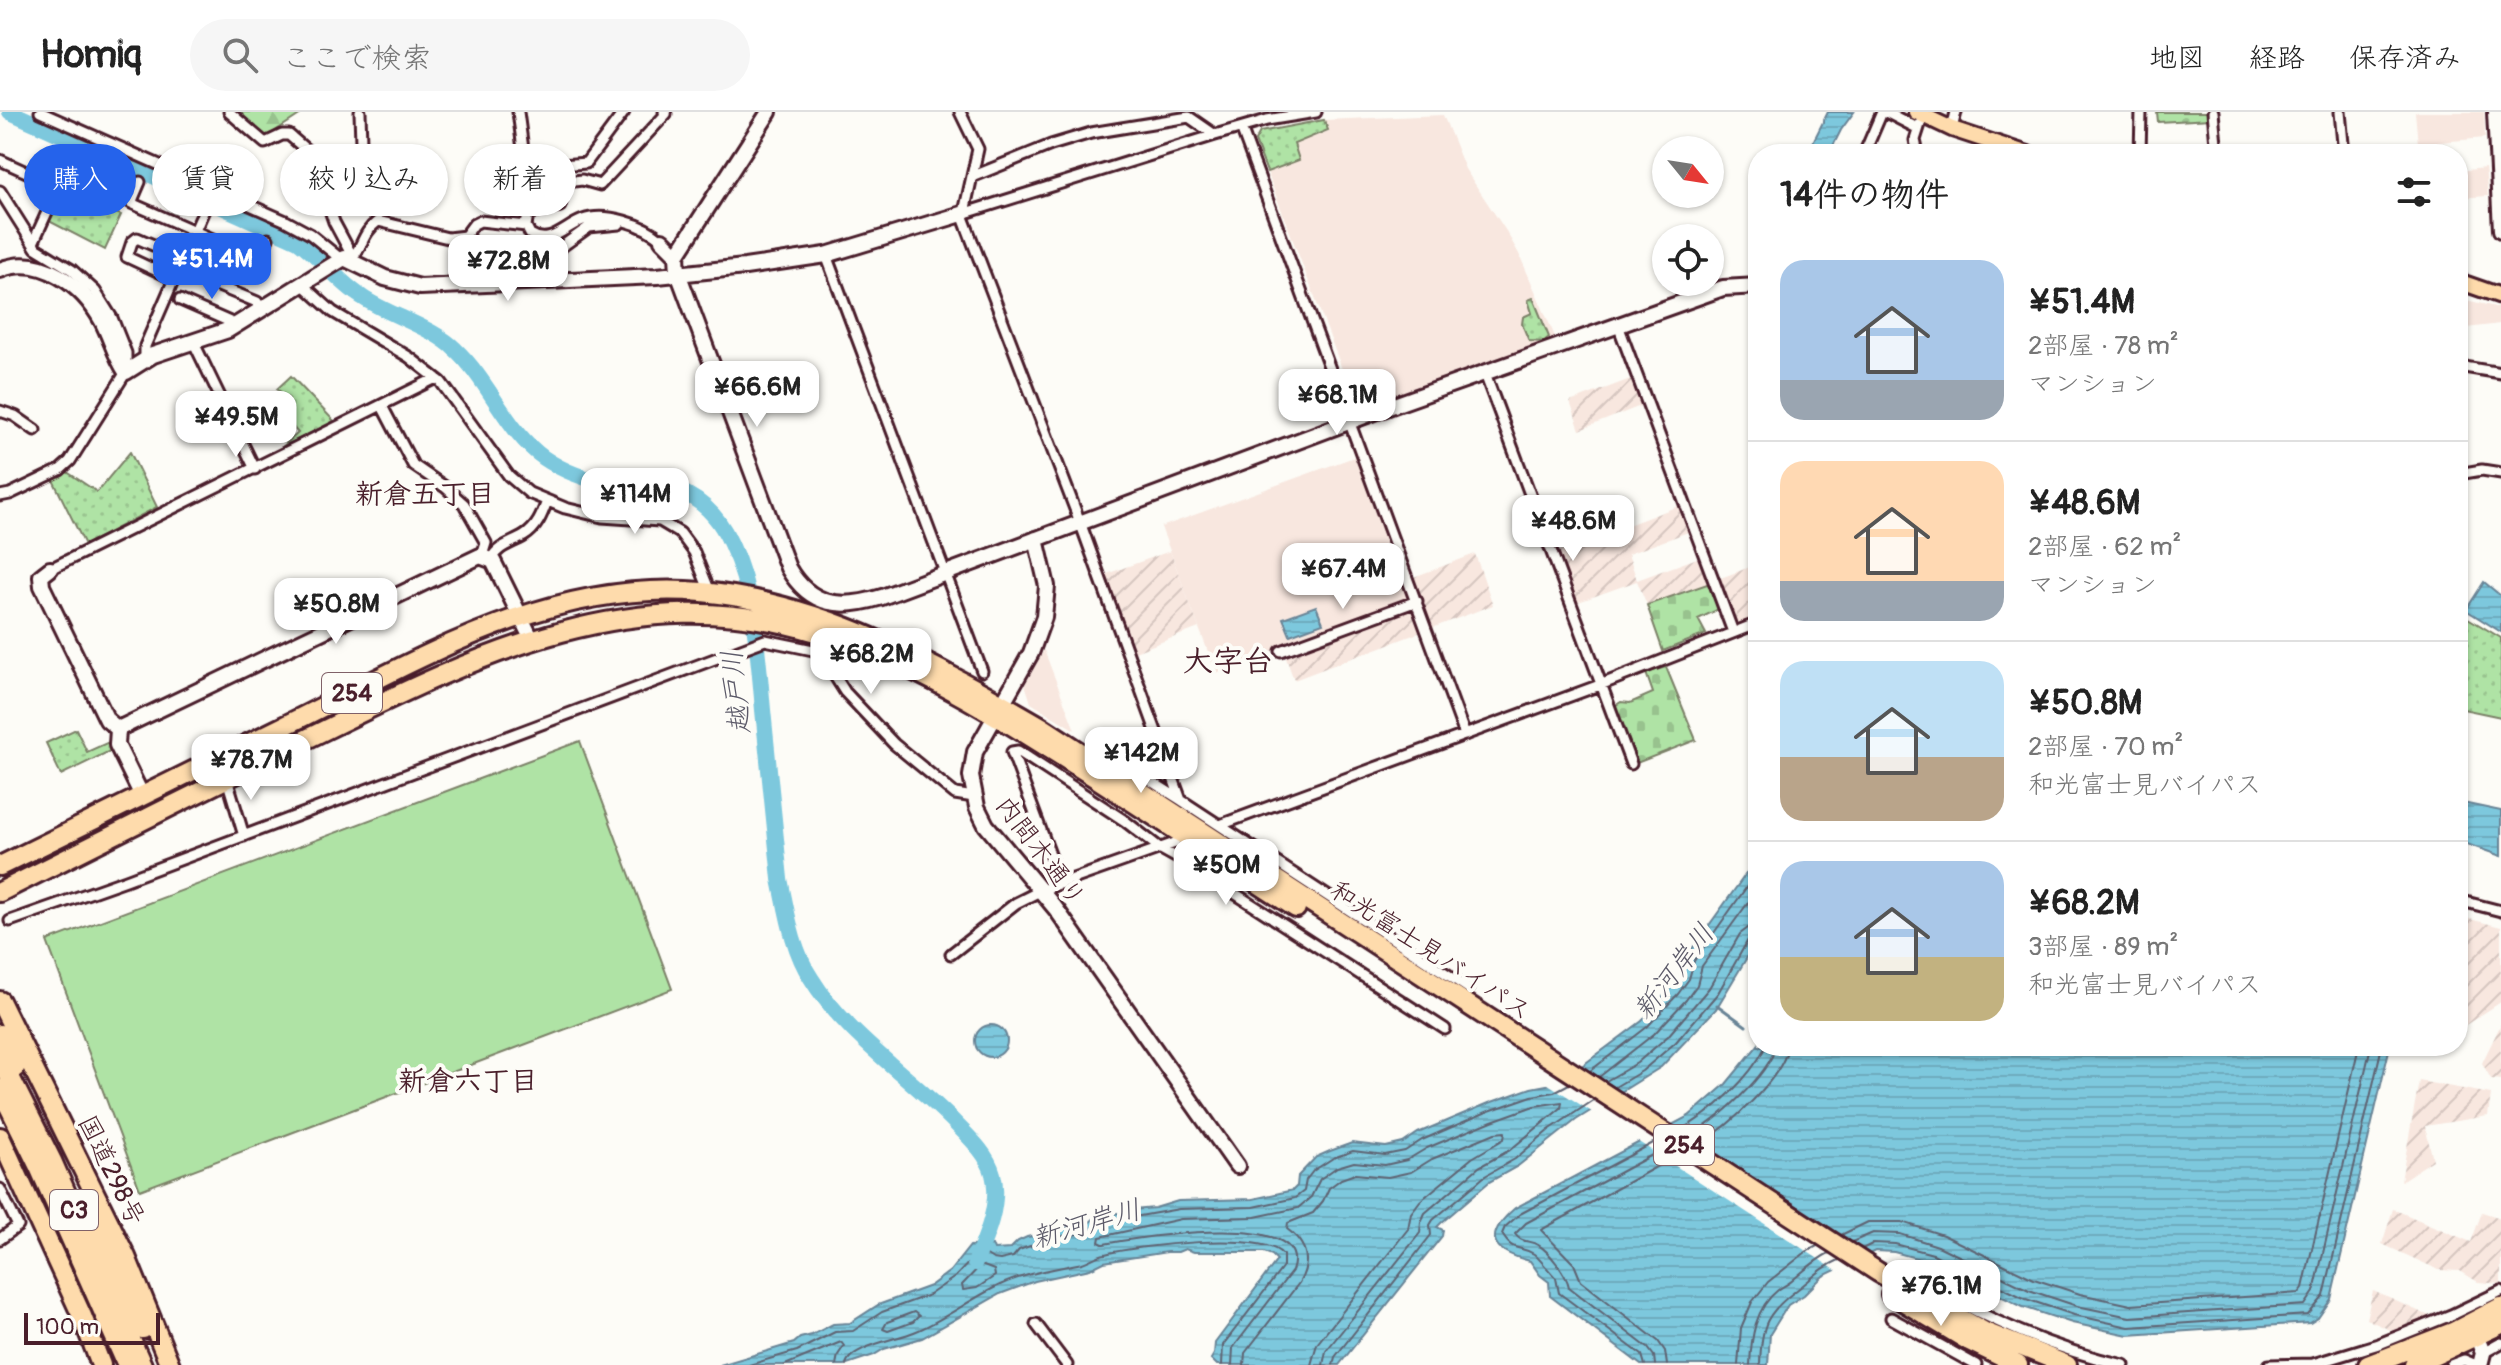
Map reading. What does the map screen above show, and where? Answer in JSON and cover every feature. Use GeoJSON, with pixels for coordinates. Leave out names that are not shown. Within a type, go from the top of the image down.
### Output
{"type":"FeatureCollection","features":[{"type":"Feature","properties":{"kind":"highway","name":"和光富士見バイパス"},"geometry":{"type":"LineString","coordinates":[[0,866],[438,651],[519,615],[566,602],[621,593],[661,590],[717,593],[808,614],[871,638],[948,674],[1055,752],[1496,1030]]}},
{"type":"Feature","properties":{"kind":"highway","name":"和光富士見バイパス"},"geometry":{"type":"LineString","coordinates":[[0,892],[445,673],[532,640],[601,621],[640,615],[683,613],[764,620],[815,632],[866,650],[998,710],[1099,764],[1957,1334],[2018,1365]]}},
{"type":"Feature","properties":{"kind":"highway","name":"国道298号"},"geometry":{"type":"LineString","coordinates":[[0,1001],[126,1257],[170,1365]]}},
{"type":"Feature","properties":{"kind":"highway"},"geometry":{"type":"LineString","coordinates":[[0,1015],[158,1365]]}},
{"type":"Feature","properties":{"kind":"highway"},"geometry":{"type":"LineString","coordinates":[[0,1034],[52,1161]]}},
{"type":"Feature","properties":{"kind":"highway","name":"C3"},"geometry":{"type":"LineString","coordinates":[[0,1057],[52,1161],[142,1365]]}},
{"type":"Feature","properties":{"kind":"highway","name":"C3"},"geometry":{"type":"LineString","coordinates":[[0,1088],[127,1365]]}},
{"type":"Feature","properties":{"kind":"highway"},"geometry":{"type":"LineString","coordinates":[[0,1095],[20,1126]]}},
{"type":"Feature","properties":{"kind":"highway"},"geometry":{"type":"LineString","coordinates":[[3,1144],[101,1365]]}},
{"type":"Feature","properties":{"kind":"highway"},"geometry":{"type":"LineString","coordinates":[[3,1144],[35,1197],[113,1365]]}},
{"type":"Feature","properties":{"kind":"highway","name":"和光富士見バイパス"},"geometry":{"type":"LineString","coordinates":[[1858,1266],[1985,1332],[2067,1365]]}},
{"type":"Feature","properties":{"kind":"highway"},"geometry":{"type":"LineString","coordinates":[[2478,1348],[2501,1307]]}},
{"type":"Feature","properties":{"kind":"highway"},"geometry":{"type":"LineString","coordinates":[[2414,1365],[2478,1348],[2501,1324]]}},
{"type":"Feature","properties":{"kind":"highway"},"geometry":{"type":"LineString","coordinates":[[2368,1365],[2423,1345],[2478,1348]]}},
{"type":"Feature","properties":{"kind":"main road"},"geometry":{"type":"LineString","coordinates":[[1919,119],[1988,144]]}},
{"type":"Feature","properties":{"kind":"main road"},"geometry":{"type":"LineString","coordinates":[[2468,284],[2501,296]]}},
{"type":"Feature","properties":{"kind":"street"},"geometry":{"type":"LineString","coordinates":[[40,112],[286,221],[310,234],[343,260],[385,278],[420,287],[533,283],[731,269],[826,255],[1215,135],[1267,120],[1316,112]]}},
{"type":"Feature","properties":{"kind":"street"},"geometry":{"type":"LineString","coordinates":[[229,112],[265,143],[289,135],[311,154],[334,222],[349,250],[343,260]]}},
{"type":"Feature","properties":{"kind":"street"},"geometry":{"type":"LineString","coordinates":[[360,112],[361,144]]}},
{"type":"Feature","properties":{"kind":"street"},"geometry":{"type":"LineString","coordinates":[[518,112],[523,144]]}},
{"type":"Feature","properties":{"kind":"street"},"geometry":{"type":"LineString","coordinates":[[576,164],[586,163],[624,112]]}},
{"type":"Feature","properties":{"kind":"street"},"geometry":{"type":"LineString","coordinates":[[576,181],[600,185],[666,114],[664,112]]}},
{"type":"Feature","properties":{"kind":"street"},"geometry":{"type":"LineString","coordinates":[[769,112],[677,255],[678,273],[788,568],[797,581],[818,598],[831,603],[848,605],[882,597],[1618,325],[1727,287],[1748,287]]}},
{"type":"Feature","properties":{"kind":"street"},"geometry":{"type":"LineString","coordinates":[[960,112],[978,149],[974,176],[962,214],[1080,522],[1181,800]]}},
{"type":"Feature","properties":{"kind":"street"},"geometry":{"type":"LineString","coordinates":[[1869,144],[1884,112],[1919,119],[1914,144]]}},
{"type":"Feature","properties":{"kind":"street"},"geometry":{"type":"LineString","coordinates":[[1952,129],[1956,112]]}},
{"type":"Feature","properties":{"kind":"street"},"geometry":{"type":"LineString","coordinates":[[2140,144],[2141,112]]}},
{"type":"Feature","properties":{"kind":"street"},"geometry":{"type":"LineString","coordinates":[[2213,112],[2216,144]]}},
{"type":"Feature","properties":{"kind":"street"},"geometry":{"type":"LineString","coordinates":[[2340,112],[2343,144]]}},
{"type":"Feature","properties":{"kind":"street"},"geometry":{"type":"LineString","coordinates":[[2495,112],[2501,230]]}},
{"type":"Feature","properties":{"kind":"street"},"geometry":{"type":"LineString","coordinates":[[974,176],[1051,145],[1091,133],[1189,117],[1215,135]]}},
{"type":"Feature","properties":{"kind":"street"},"geometry":{"type":"LineString","coordinates":[[1241,128],[1465,735]]}},
{"type":"Feature","properties":{"kind":"street"},"geometry":{"type":"LineString","coordinates":[[1915,140],[1916,144]]}},
{"type":"Feature","properties":{"kind":"street"},"geometry":{"type":"LineString","coordinates":[[0,160],[24,171]]}},
{"type":"Feature","properties":{"kind":"street"},"geometry":{"type":"LineString","coordinates":[[136,192],[140,182]]}},
{"type":"Feature","properties":{"kind":"street"},"geometry":{"type":"LineString","coordinates":[[0,191],[41,253],[78,275],[95,291],[112,318],[126,353],[126,372]]}},
{"type":"Feature","properties":{"kind":"street"},"geometry":{"type":"LineString","coordinates":[[136,205],[258,259],[268,239]]}},
{"type":"Feature","properties":{"kind":"street"},"geometry":{"type":"LineString","coordinates":[[33,243],[46,216]]}},
{"type":"Feature","properties":{"kind":"street"},"geometry":{"type":"LineString","coordinates":[[145,359],[145,346],[201,216]]}},
{"type":"Feature","properties":{"kind":"street"},"geometry":{"type":"LineString","coordinates":[[528,216],[526,226],[530,234],[542,240],[584,220],[602,218],[655,233],[677,255]]}},
{"type":"Feature","properties":{"kind":"street"},"geometry":{"type":"LineString","coordinates":[[0,496],[67,465],[126,372],[145,359],[194,343],[263,310],[357,253],[367,230],[378,221],[448,238],[461,238],[480,221],[526,226]]}},
{"type":"Feature","properties":{"kind":"street"},"geometry":{"type":"LineString","coordinates":[[533,283],[533,257],[557,250],[589,227],[628,223]]}},
{"type":"Feature","properties":{"kind":"street"},"geometry":{"type":"LineString","coordinates":[[174,279],[127,257],[132,242],[137,238],[183,258]]}},
{"type":"Feature","properties":{"kind":"street"},"geometry":{"type":"LineString","coordinates":[[826,255],[982,671]]}},
{"type":"Feature","properties":{"kind":"street"},"geometry":{"type":"LineString","coordinates":[[0,270],[24,264],[36,266],[68,282],[91,304],[126,372]]}},
{"type":"Feature","properties":{"kind":"street"},"geometry":{"type":"LineString","coordinates":[[178,269],[257,302],[263,310]]}},
{"type":"Feature","properties":{"kind":"street"},"geometry":{"type":"LineString","coordinates":[[303,285],[333,312],[409,357],[445,386],[509,476],[529,493],[602,517],[660,521],[680,533],[717,593]]}},
{"type":"Feature","properties":{"kind":"street"},"geometry":{"type":"LineString","coordinates":[[180,300],[237,325]]}},
{"type":"Feature","properties":{"kind":"street"},"geometry":{"type":"LineString","coordinates":[[1618,325],[1733,632]]}},
{"type":"Feature","properties":{"kind":"street"},"geometry":{"type":"LineString","coordinates":[[194,343],[255,469]]}},
{"type":"Feature","properties":{"kind":"street"},"geometry":{"type":"LineString","coordinates":[[2468,368],[2501,373]]}},
{"type":"Feature","properties":{"kind":"street"},"geometry":{"type":"LineString","coordinates":[[1485,374],[1631,764]]}},
{"type":"Feature","properties":{"kind":"street"},"geometry":{"type":"LineString","coordinates":[[118,729],[107,720],[42,586],[41,576],[436,378]]}},
{"type":"Feature","properties":{"kind":"street"},"geometry":{"type":"LineString","coordinates":[[382,406],[413,465],[456,496],[472,515],[486,543],[486,558],[532,640]]}},
{"type":"Feature","properties":{"kind":"street"},"geometry":{"type":"LineString","coordinates":[[0,411],[15,416],[35,430]]}},
{"type":"Feature","properties":{"kind":"street"},"geometry":{"type":"LineString","coordinates":[[2468,472],[2482,470],[2501,473]]}},
{"type":"Feature","properties":{"kind":"street"},"geometry":{"type":"LineString","coordinates":[[118,729],[486,558],[532,529],[547,501]]}},
{"type":"Feature","properties":{"kind":"street","name":"内間木通り"},"geometry":{"type":"LineString","coordinates":[[1036,539],[1047,586],[1044,617],[1035,644],[975,752],[971,776],[974,797],[986,825],[1042,890],[1235,1163]]}},
{"type":"Feature","properties":{"kind":"street"},"geometry":{"type":"LineString","coordinates":[[1281,651],[1417,601]]}},
{"type":"Feature","properties":{"kind":"street"},"geometry":{"type":"LineString","coordinates":[[1220,825],[1600,685],[1748,627]]}},
{"type":"Feature","properties":{"kind":"street"},"geometry":{"type":"LineString","coordinates":[[10,921],[765,640],[821,654],[845,692],[894,744],[955,794],[974,797]]}},
{"type":"Feature","properties":{"kind":"street"},"geometry":{"type":"LineString","coordinates":[[118,729],[117,745],[142,796]]}},
{"type":"Feature","properties":{"kind":"street"},"geometry":{"type":"LineString","coordinates":[[1061,884],[1012,752],[1018,751],[1125,821],[1161,849],[1445,1029]]}},
{"type":"Feature","properties":{"kind":"street"},"geometry":{"type":"LineString","coordinates":[[1099,764],[1105,752],[1468,988]]}},
{"type":"Feature","properties":{"kind":"street"},"geometry":{"type":"LineString","coordinates":[[227,779],[244,836]]}},
{"type":"Feature","properties":{"kind":"street"},"geometry":{"type":"LineString","coordinates":[[951,954],[1016,903],[1042,890],[1175,843]]}},
{"type":"Feature","properties":{"kind":"street"},"geometry":{"type":"LineString","coordinates":[[2468,903],[2501,911]]}},
{"type":"Feature","properties":{"kind":"street"},"geometry":{"type":"LineString","coordinates":[[0,1189],[18,1226],[0,1239]]}},
{"type":"Feature","properties":{"kind":"street"},"geometry":{"type":"LineString","coordinates":[[2269,1365],[2313,1364],[2379,1344],[2501,1291]]}},
{"type":"Feature","properties":{"kind":"street"},"geometry":{"type":"LineString","coordinates":[[1950,1300],[2050,1344],[2124,1365]]}},
{"type":"Feature","properties":{"kind":"street"},"geometry":{"type":"LineString","coordinates":[[1891,1318],[1930,1336],[1976,1365]]}},
{"type":"Feature","properties":{"kind":"street"},"geometry":{"type":"LineString","coordinates":[[1036,1324],[1067,1365]]}},
{"type":"Feature","properties":{"kind":"street"},"geometry":{"type":"LineString","coordinates":[[2451,1365],[2464,1360],[2478,1348],[2501,1343]]}},
{"type":"Feature","properties":{"kind":"shaded area"},"geometry":{"type":"Polygon","coordinates":[[[2415,112],[2484,112],[2485,138],[2418,144],[2415,112]]]}},
{"type":"Feature","properties":{"kind":"shaded area"},"geometry":{"type":"Polygon","coordinates":[[[1443,115],[1465,169],[1519,254],[1556,339],[1363,407],[1355,403],[1267,172],[1299,160],[1293,144],[1328,131],[1324,120],[1443,115]]]}},
{"type":"Feature","properties":{"kind":"shaded area"},"geometry":{"type":"Polygon","coordinates":[[[2485,168],[2488,196],[2468,197],[2468,170],[2485,168]]]}},
{"type":"Feature","properties":{"kind":"shaded area"},"geometry":{"type":"Polygon","coordinates":[[[2468,300],[2499,308],[2500,324],[2468,328],[2468,300]]]}},
{"type":"Feature","properties":{"kind":"shaded area"},"geometry":{"type":"Polygon","coordinates":[[[1633,378],[1643,405],[1580,430],[1570,402],[1633,378]]]}},
{"type":"Feature","properties":{"kind":"shaded area"},"geometry":{"type":"Polygon","coordinates":[[[1357,456],[1410,598],[1216,673],[1161,527],[1357,456]]]}},
{"type":"Feature","properties":{"kind":"shaded area"},"geometry":{"type":"Polygon","coordinates":[[[1681,505],[1691,531],[1628,554],[1637,580],[1700,557],[1710,583],[1647,605],[1637,581],[1573,604],[1554,553],[1681,505]]]}},
{"type":"Feature","properties":{"kind":"shaded area"},"geometry":{"type":"Polygon","coordinates":[[[1170,551],[1199,628],[1132,653],[1104,575],[1170,551]]]}},
{"type":"Feature","properties":{"kind":"shaded area"},"geometry":{"type":"Polygon","coordinates":[[[1475,554],[1493,605],[1432,628],[1411,578],[1475,554]]]}},
{"type":"Feature","properties":{"kind":"shaded area"},"geometry":{"type":"Polygon","coordinates":[[[1748,568],[1748,624],[1742,626],[1732,621],[1718,579],[1748,568]]]}},
{"type":"Feature","properties":{"kind":"shaded area"},"geometry":{"type":"Polygon","coordinates":[[[1411,606],[1421,632],[1294,680],[1286,658],[1288,653],[1411,606]]]}},
{"type":"Feature","properties":{"kind":"shaded area"},"geometry":{"type":"Polygon","coordinates":[[[1044,650],[1075,730],[1031,703],[1025,684],[1044,650]]]}},
{"type":"Feature","properties":{"kind":"shaded area"},"geometry":{"type":"Polygon","coordinates":[[[2468,919],[2501,927],[2501,1002],[2468,1023],[2468,919]]]}},
{"type":"Feature","properties":{"kind":"shaded area"},"geometry":{"type":"Polygon","coordinates":[[[2501,1024],[2501,1080],[2491,1079],[2482,1063],[2501,1024]]]}},
{"type":"Feature","properties":{"kind":"shaded area"},"geometry":{"type":"Polygon","coordinates":[[[2419,1081],[2491,1094],[2488,1116],[2425,1126],[2433,1160],[2401,1181],[2419,1081]]]}},
{"type":"Feature","properties":{"kind":"shaded area"},"geometry":{"type":"Polygon","coordinates":[[[2393,1209],[2471,1242],[2482,1212],[2501,1218],[2501,1284],[2478,1282],[2460,1271],[2439,1270],[2382,1244],[2393,1209]]]}},
{"type":"Feature","properties":{"kind":"shaded area"},"geometry":{"type":"Polygon","coordinates":[[[2373,1291],[2434,1318],[2399,1334],[2366,1319],[2373,1291]]]}},
{"type":"Feature","properties":{"kind":"green space"},"geometry":{"type":"Polygon","coordinates":[[[238,112],[304,112],[266,137],[238,112]]]}},
{"type":"Feature","properties":{"kind":"green space"},"geometry":{"type":"Polygon","coordinates":[[[2157,112],[2210,112],[2211,119],[2158,122],[2157,112]]]}},
{"type":"Feature","properties":{"kind":"green space"},"geometry":{"type":"Polygon","coordinates":[[[1324,120],[1328,130],[1294,144],[1299,160],[1267,172],[1255,141],[1260,132],[1324,120]]]}},
{"type":"Feature","properties":{"kind":"green space"},"geometry":{"type":"Polygon","coordinates":[[[51,216],[121,216],[105,250],[49,221],[51,216]]]}},
{"type":"Feature","properties":{"kind":"green space"},"geometry":{"type":"Polygon","coordinates":[[[1533,298],[1549,337],[1543,342],[1529,341],[1522,324],[1523,317],[1532,313],[1528,300],[1533,298]]]}},
{"type":"Feature","properties":{"kind":"green space"},"geometry":{"type":"Polygon","coordinates":[[[291,376],[334,421],[280,449],[298,433],[280,413],[289,399],[277,389],[291,376]]]}},
{"type":"Feature","properties":{"kind":"green space"},"geometry":{"type":"Polygon","coordinates":[[[130,452],[157,507],[85,545],[53,480],[67,472],[97,492],[130,452]]]}},
{"type":"Feature","properties":{"kind":"green space"},"geometry":{"type":"Polygon","coordinates":[[[1710,583],[1719,609],[1698,619],[1706,634],[1663,651],[1647,605],[1710,583]]]}},
{"type":"Feature","properties":{"kind":"green space"},"geometry":{"type":"Polygon","coordinates":[[[2468,618],[2501,638],[2501,717],[2468,710],[2468,618]]]}},
{"type":"Feature","properties":{"kind":"green space"},"geometry":{"type":"Polygon","coordinates":[[[1666,667],[1696,740],[1634,764],[1613,707],[1653,693],[1646,673],[1666,667]]]}},
{"type":"Feature","properties":{"kind":"green space"},"geometry":{"type":"Polygon","coordinates":[[[76,729],[87,752],[111,741],[114,749],[61,775],[46,743],[76,729]]]}},
{"type":"Feature","properties":{"kind":"green space"},"geometry":{"type":"Polygon","coordinates":[[[580,741],[672,989],[140,1190],[47,941],[580,741]]]}},
{"type":"Feature","properties":{"kind":"water"},"geometry":{"type":"Polygon","coordinates":[[[1828,112],[1854,112],[1834,144],[1812,144],[1828,112]]]}},
{"type":"Feature","properties":{"kind":"water"},"geometry":{"type":"Polygon","coordinates":[[[2484,582],[2501,596],[2501,632],[2468,611],[2484,582]]]}},
{"type":"Feature","properties":{"kind":"water"},"geometry":{"type":"Polygon","coordinates":[[[1316,606],[1323,623],[1290,635],[1283,618],[1316,606]]]}},
{"type":"Feature","properties":{"kind":"water"},"geometry":{"type":"Polygon","coordinates":[[[2468,804],[2501,811],[2501,856],[2468,844],[2468,804]]]}},
{"type":"Feature","properties":{"kind":"water"},"geometry":{"type":"Polygon","coordinates":[[[1748,871],[1748,956],[1716,1009],[1661,1067],[1576,1120],[1518,1166],[1489,1182],[1441,1223],[1437,1227],[1443,1230],[1442,1236],[1339,1365],[1217,1365],[1211,1359],[1215,1343],[1277,1260],[1264,1252],[1194,1252],[1185,1249],[1104,1262],[1090,1269],[1035,1281],[1000,1294],[922,1338],[844,1365],[720,1365],[794,1343],[833,1324],[850,1323],[878,1305],[930,1286],[950,1271],[970,1246],[992,1245],[994,1250],[1010,1249],[1027,1237],[1086,1225],[1095,1218],[1133,1210],[1178,1201],[1253,1199],[1293,1190],[1297,1186],[1298,1176],[1316,1157],[1330,1151],[1352,1143],[1386,1147],[1403,1143],[1418,1133],[1489,1103],[1552,1084],[1642,1021],[1682,975],[1680,973],[1687,956],[1748,871]]]}},
{"type":"Feature","properties":{"kind":"water"},"geometry":{"type":"Polygon","coordinates":[[[991,1025],[1003,1029],[1007,1041],[1003,1053],[991,1057],[979,1053],[975,1041],[979,1029],[991,1025]]]}},
{"type":"Feature","properties":{"kind":"water"},"geometry":{"type":"Polygon","coordinates":[[[1749,1056],[2388,1056],[2331,1299],[2318,1318],[2310,1323],[2128,1335],[2072,1323],[2023,1307],[1931,1262],[1894,1252],[1875,1251],[1823,1276],[1804,1295],[1788,1305],[1770,1334],[1768,1365],[1641,1365],[1550,1296],[1549,1282],[1530,1261],[1499,1247],[1495,1234],[1515,1208],[1689,1116],[1726,1084],[1749,1056]]]}},
{"type":"Feature","properties":{"kind":"pier"},"geometry":{"type":"Polygon","coordinates":[[[1578,1064],[1626,1095],[1595,1114],[1545,1082],[1578,1064]]]}},
{"type":"Feature","properties":{"kind":"pier"},"geometry":{"type":"Polygon","coordinates":[[[1668,1122],[1874,1256],[1840,1273],[1634,1139],[1668,1122]]]}},
{"type":"Feature","properties":{"kind":"waterway","name":"越戸川"},"geometry":{"type":"LineString","coordinates":[[10,112],[298,241],[362,297],[447,342],[479,376],[520,435],[551,463],[602,482],[668,487],[695,499],[713,515],[731,544],[750,604],[780,879],[795,943],[804,967],[842,1019],[939,1107],[987,1160],[993,1174],[995,1196],[991,1220],[975,1263]]}},
{"type":"Feature","properties":{"kind":"waterway"},"geometry":{"type":"LineString","coordinates":[[1717,1005],[1746,1026]]}},
{"type":"Feature","properties":{"kind":"district","name":"新倉五丁目"},"geometry":{"type":"Point","coordinates":[425,493]}},
{"type":"Feature","properties":{"kind":"district","name":"大字台"},"geometry":{"type":"Point","coordinates":[1228,661]}},
{"type":"Feature","properties":{"kind":"district","name":"新倉六丁目"},"geometry":{"type":"Point","coordinates":[468,1080]}},
{"type":"Feature","properties":{"kind":"water label","name":"新河岸川"},"geometry":{"type":"Point","coordinates":[1673,971]}},
{"type":"Feature","properties":{"kind":"water label","name":"新河岸川"},"geometry":{"type":"Point","coordinates":[1086,1223]}}]}
